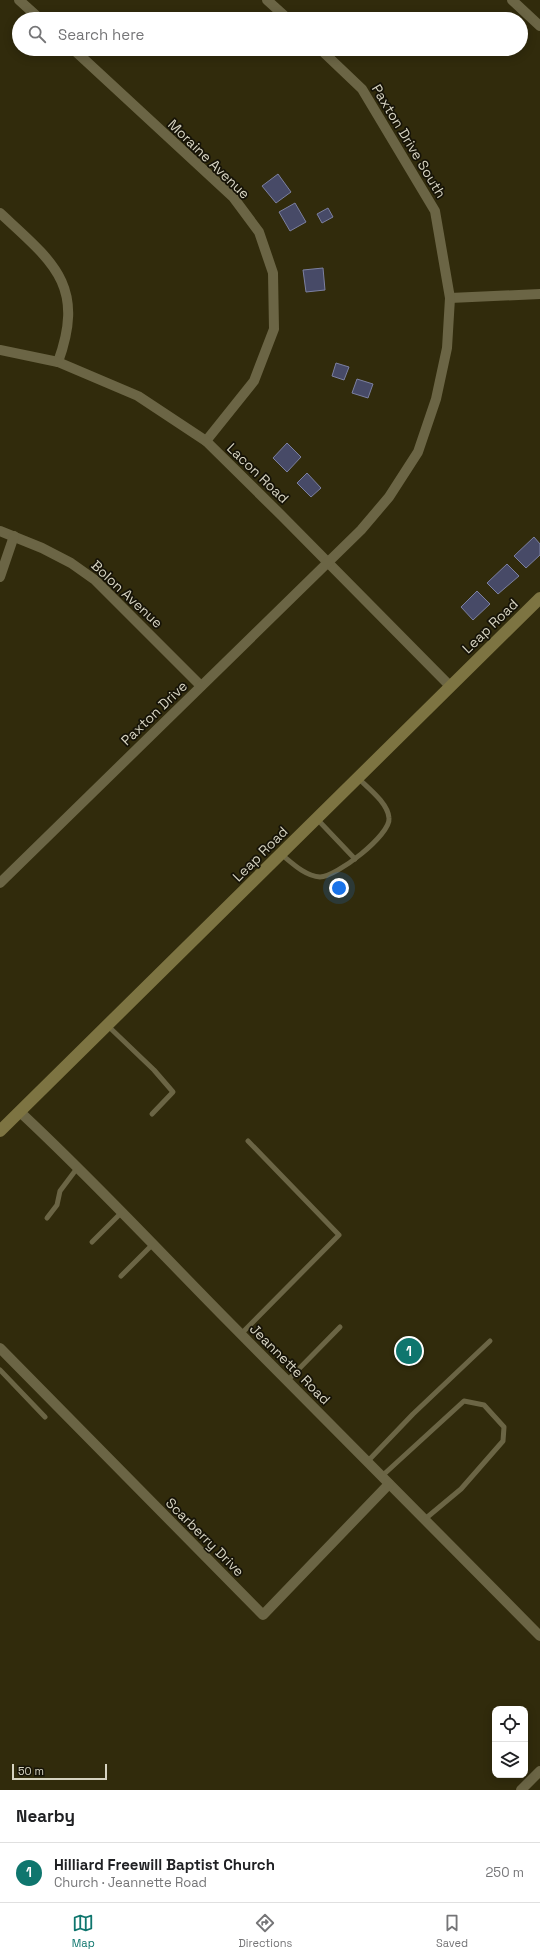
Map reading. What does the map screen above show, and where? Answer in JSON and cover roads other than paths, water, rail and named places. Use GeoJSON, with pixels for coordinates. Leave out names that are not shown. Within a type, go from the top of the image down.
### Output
{"type":"FeatureCollection","features":[{"type":"Feature","properties":{"kind":"street"},"geometry":{"type":"LineString","coordinates":[[20,0],[33,12]]}},
{"type":"Feature","properties":{"kind":"street"},"geometry":{"type":"LineString","coordinates":[[267,0],[280,12]]}},
{"type":"Feature","properties":{"kind":"street"},"geometry":{"type":"LineString","coordinates":[[512,0],[525,12]]}},
{"type":"Feature","properties":{"kind":"street"},"geometry":{"type":"LineString","coordinates":[[528,15],[540,26]]}},
{"type":"Feature","properties":{"kind":"street","name":"Moraine Avenue"},"geometry":{"type":"LineString","coordinates":[[81,56],[233,197],[259,232],[273,273],[274,329],[254,381],[206,441]]}},
{"type":"Feature","properties":{"kind":"street","name":"Paxton Drive South"},"geometry":{"type":"LineString","coordinates":[[327,56],[362,89],[435,212],[450,298],[447,348],[436,399],[418,452],[389,496],[361,530],[328,562]]}},
{"type":"Feature","properties":{"kind":"street"},"geometry":{"type":"LineString","coordinates":[[0,213],[43,255],[59,274],[66,289],[69,304],[69,322],[58,362]]}},
{"type":"Feature","properties":{"kind":"street"},"geometry":{"type":"LineString","coordinates":[[450,298],[540,294]]}},
{"type":"Feature","properties":{"kind":"street","name":"Lacon Road"},"geometry":{"type":"LineString","coordinates":[[0,350],[58,362],[138,396],[206,441],[450,686]]}},
{"type":"Feature","properties":{"kind":"street","name":"Bolon Avenue"},"geometry":{"type":"LineString","coordinates":[[0,531],[42,548],[71,563],[94,580],[201,686]]}},
{"type":"Feature","properties":{"kind":"street"},"geometry":{"type":"LineString","coordinates":[[0,577],[14,536]]}},
{"type":"Feature","properties":{"kind":"street","name":"Paxton Drive"},"geometry":{"type":"LineString","coordinates":[[0,883],[328,562]]}},
{"type":"Feature","properties":{"kind":"street","name":"Leap Road"},"geometry":{"type":"LineString","coordinates":[[0,1131],[540,598]]}},
{"type":"Feature","properties":{"kind":"street","name":"Jeannette Road"},"geometry":{"type":"LineString","coordinates":[[20,1112],[78,1167],[287,1381],[540,1636]]}},
{"type":"Feature","properties":{"kind":"street","name":"Scarberry Drive"},"geometry":{"type":"LineString","coordinates":[[0,1348],[263,1615],[390,1484]]}},
{"type":"Feature","properties":{"kind":"street"},"geometry":{"type":"LineString","coordinates":[[521,1790],[540,1771]]}},
{"type":"Feature","properties":{"kind":"lane"},"geometry":{"type":"LineString","coordinates":[[281,854],[302,871],[320,877],[334,874],[355,859],[385,831],[390,820],[388,811],[358,778]]}},
{"type":"Feature","properties":{"kind":"lane"},"geometry":{"type":"LineString","coordinates":[[317,818],[355,859]]}},
{"type":"Feature","properties":{"kind":"lane"},"geometry":{"type":"LineString","coordinates":[[107,1025],[154,1070],[173,1092],[152,1114]]}},
{"type":"Feature","properties":{"kind":"lane"},"geometry":{"type":"LineString","coordinates":[[241,1334],[339,1236],[248,1141]]}},
{"type":"Feature","properties":{"kind":"lane"},"geometry":{"type":"LineString","coordinates":[[47,1218],[57,1205],[60,1191],[78,1167]]}},
{"type":"Feature","properties":{"kind":"lane"},"geometry":{"type":"LineString","coordinates":[[92,1242],[122,1212]]}},
{"type":"Feature","properties":{"kind":"lane"},"geometry":{"type":"LineString","coordinates":[[121,1276],[153,1244]]}},
{"type":"Feature","properties":{"kind":"lane"},"geometry":{"type":"LineString","coordinates":[[287,1381],[340,1327]]}},
{"type":"Feature","properties":{"kind":"lane"},"geometry":{"type":"LineString","coordinates":[[367,1462],[413,1414],[490,1341]]}},
{"type":"Feature","properties":{"kind":"lane"},"geometry":{"type":"LineString","coordinates":[[0,1370],[45,1417]]}},
{"type":"Feature","properties":{"kind":"lane"},"geometry":{"type":"LineString","coordinates":[[382,1476],[464,1400],[484,1404],[504,1427],[503,1441],[461,1489],[425,1519]]}},
{"type":"Feature","properties":{"kind":"place","name":"Hilliard Freewill Baptist Church"},"geometry":{"type":"Point","coordinates":[409,1351]}}]}
